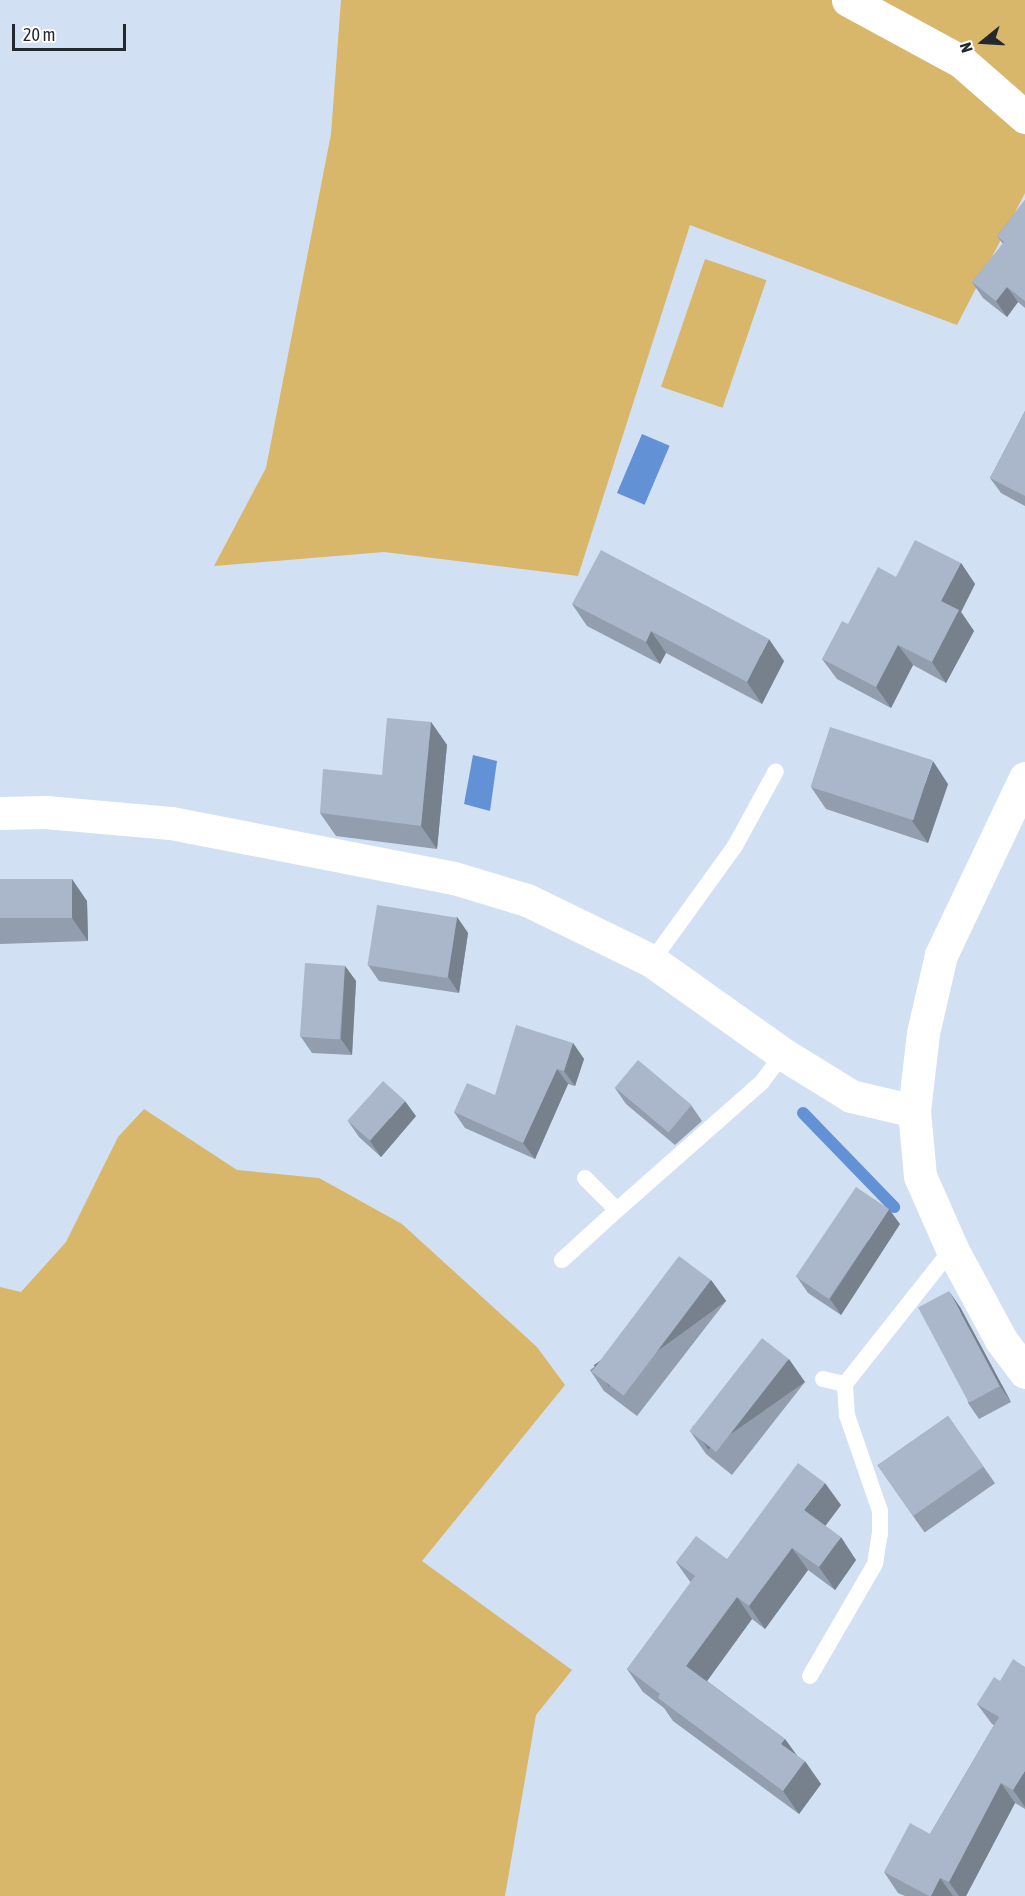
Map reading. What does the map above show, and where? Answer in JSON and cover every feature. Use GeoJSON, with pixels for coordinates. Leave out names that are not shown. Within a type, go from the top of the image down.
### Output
{"type":"FeatureCollection","features":[{"type":"Feature","properties":{"kind":"street"},"geometry":{"type":"LineString","coordinates":[[848,0],[962,62],[1025,117]]}},
{"type":"Feature","properties":{"kind":"street"},"geometry":{"type":"LineString","coordinates":[[1025,778],[941,955],[923,1033],[914,1111],[920,1176],[952,1249],[1001,1340],[1025,1372]]}},
{"type":"Feature","properties":{"kind":"street"},"geometry":{"type":"LineString","coordinates":[[0,813],[45,812],[171,823],[454,878],[527,900],[652,962],[783,1054],[851,1095],[914,1111]]}},
{"type":"Feature","properties":{"kind":"lane"},"geometry":{"type":"LineString","coordinates":[[652,962],[735,846],[777,771]]}},
{"type":"Feature","properties":{"kind":"lane"},"geometry":{"type":"LineString","coordinates":[[562,1260],[762,1082],[783,1054]]}},
{"type":"Feature","properties":{"kind":"lane"},"geometry":{"type":"LineString","coordinates":[[585,1178],[617,1210]]}},
{"type":"Feature","properties":{"kind":"lane"},"geometry":{"type":"LineString","coordinates":[[810,1676],[875,1564],[880,1534],[879,1511],[848,1414],[845,1384],[952,1249]]}},
{"type":"Feature","properties":{"kind":"lane"},"geometry":{"type":"LineString","coordinates":[[823,1379],[845,1384]]}},
{"type":"Feature","properties":{"kind":"shaded area"},"geometry":{"type":"Polygon","coordinates":[[[341,0],[1025,0],[1025,193],[957,325],[690,225],[578,576],[384,552],[214,566],[266,468],[331,134],[341,0]]]}},
{"type":"Feature","properties":{"kind":"shaded area"},"geometry":{"type":"Polygon","coordinates":[[[705,259],[766,280],[723,408],[661,387],[705,259]]]}},
{"type":"Feature","properties":{"kind":"shaded area"},"geometry":{"type":"Polygon","coordinates":[[[144,1109],[237,1170],[319,1178],[402,1224],[537,1347],[565,1385],[422,1561],[572,1670],[536,1715],[505,1896],[0,1896],[0,1287],[21,1292],[66,1242],[118,1137],[144,1109]]]}},
{"type":"Feature","properties":{"kind":"water"},"geometry":{"type":"Polygon","coordinates":[[[642,434],[670,446],[645,505],[617,493],[642,434]]]}},
{"type":"Feature","properties":{"kind":"water"},"geometry":{"type":"Polygon","coordinates":[[[473,755],[497,761],[490,811],[464,804],[473,755]]]}},
{"type":"Feature","properties":{"kind":"building"},"geometry":{"type":"Polygon","coordinates":[[[1025,200],[1025,301],[1007,287],[996,301],[972,282],[1004,242],[997,236],[1025,200]]]}},
{"type":"Feature","properties":{"kind":"building"},"geometry":{"type":"Polygon","coordinates":[[[1025,411],[1025,496],[990,478],[1025,411]]]}},
{"type":"Feature","properties":{"kind":"building"},"geometry":{"type":"Polygon","coordinates":[[[915,540],[961,563],[941,601],[959,610],[932,662],[898,645],[876,687],[822,659],[842,621],[848,624],[878,567],[896,577],[915,540]]]}},
{"type":"Feature","properties":{"kind":"building"},"geometry":{"type":"Polygon","coordinates":[[[601,550],[769,639],[747,682],[651,631],[646,642],[572,604],[601,550]]]}},
{"type":"Feature","properties":{"kind":"building"},"geometry":{"type":"Polygon","coordinates":[[[387,718],[431,722],[421,826],[320,813],[323,769],[382,775],[387,718]]]}},
{"type":"Feature","properties":{"kind":"building"},"geometry":{"type":"Polygon","coordinates":[[[830,727],[933,760],[913,820],[811,787],[830,727]]]}},
{"type":"Feature","properties":{"kind":"building"},"geometry":{"type":"Polygon","coordinates":[[[0,879],[72,879],[72,918],[0,918],[0,879]]]}},
{"type":"Feature","properties":{"kind":"building"},"geometry":{"type":"Polygon","coordinates":[[[377,905],[457,918],[447,978],[367,965],[377,905]]]}},
{"type":"Feature","properties":{"kind":"building"},"geometry":{"type":"Polygon","coordinates":[[[305,963],[345,966],[340,1040],[300,1037],[305,963]]]}},
{"type":"Feature","properties":{"kind":"building"},"geometry":{"type":"Polygon","coordinates":[[[516,1025],[573,1043],[564,1071],[557,1069],[523,1143],[454,1112],[467,1083],[495,1095],[516,1025]]]}},
{"type":"Feature","properties":{"kind":"building"},"geometry":{"type":"Polygon","coordinates":[[[638,1060],[692,1105],[668,1133],[615,1088],[638,1060]]]}},
{"type":"Feature","properties":{"kind":"building"},"geometry":{"type":"Polygon","coordinates":[[[383,1081],[405,1101],[370,1140],[348,1120],[383,1081]]]}},
{"type":"Feature","properties":{"kind":"building"},"geometry":{"type":"Polygon","coordinates":[[[856,1187],[889,1209],[829,1299],[796,1277],[856,1187]]]}},
{"type":"Feature","properties":{"kind":"building"},"geometry":{"type":"Polygon","coordinates":[[[679,1256],[711,1280],[624,1396],[592,1372],[679,1256]]]}},
{"type":"Feature","properties":{"kind":"building"},"geometry":{"type":"Polygon","coordinates":[[[949,1291],[1000,1386],[969,1403],[918,1307],[949,1291]]]}},
{"type":"Feature","properties":{"kind":"building"},"geometry":{"type":"Polygon","coordinates":[[[762,1338],[789,1359],[716,1452],[689,1431],[762,1338]]]}},
{"type":"Feature","properties":{"kind":"building"},"geometry":{"type":"Polygon","coordinates":[[[948,1416],[984,1467],[913,1516],[878,1465],[948,1416]]]}},
{"type":"Feature","properties":{"kind":"building"},"geometry":{"type":"Polygon","coordinates":[[[798,1463],[825,1483],[804,1510],[841,1537],[819,1567],[792,1548],[749,1606],[737,1597],[686,1666],[785,1739],[781,1744],[805,1761],[783,1791],[658,1698],[660,1694],[627,1669],[695,1576],[676,1562],[696,1536],[727,1559],[798,1463]]]}},
{"type":"Feature","properties":{"kind":"building"},"geometry":{"type":"Polygon","coordinates":[[[1013,1659],[1025,1667],[1025,1771],[1013,1790],[1001,1783],[949,1882],[940,1878],[929,1896],[884,1872],[910,1823],[930,1834],[999,1717],[977,1704],[994,1677],[1000,1681],[1013,1659]]]}},
{"type":"Feature","properties":{"kind":"waterway"},"geometry":{"type":"LineString","coordinates":[[803,1113],[894,1207]]}}]}
